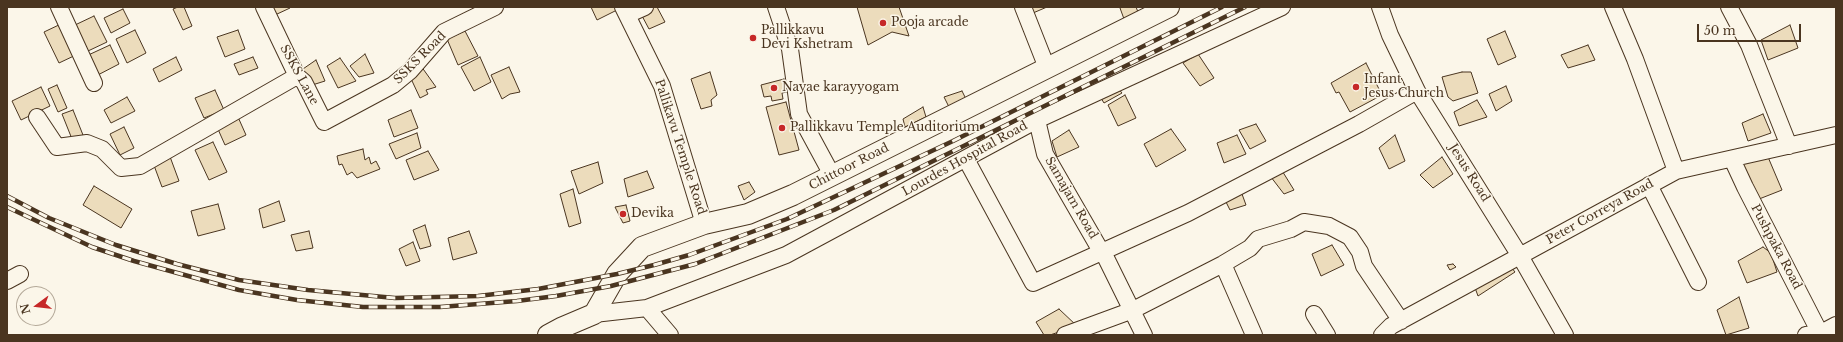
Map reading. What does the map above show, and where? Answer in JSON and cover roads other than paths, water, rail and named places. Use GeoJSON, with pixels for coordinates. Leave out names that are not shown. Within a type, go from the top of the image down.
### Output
{"type":"FeatureCollection","features":[{"type":"Feature","properties":{"kind":"main road","name":"Chittoor Road"},"geometry":{"type":"LineString","coordinates":[[594,314],[618,274],[642,247],[704,224],[748,214],[793,195],[1169,7]]}},
{"type":"Feature","properties":{"kind":"main road"},"geometry":{"type":"LineString","coordinates":[[548,335],[567,330],[594,314]]}},
{"type":"Feature","properties":{"kind":"street"},"geometry":{"type":"LineString","coordinates":[[59,7],[94,83]]}},
{"type":"Feature","properties":{"kind":"street","name":"SSKS Lane"},"geometry":{"type":"LineString","coordinates":[[264,7],[297,76],[304,82],[324,122]]}},
{"type":"Feature","properties":{"kind":"street","name":"SSKS Road"},"geometry":{"type":"LineString","coordinates":[[324,122],[393,85],[410,71],[444,32],[495,7]]}},
{"type":"Feature","properties":{"kind":"street"},"geometry":{"type":"LineString","coordinates":[[625,11],[645,7]]}},
{"type":"Feature","properties":{"kind":"street"},"geometry":{"type":"LineString","coordinates":[[776,7],[790,50],[800,114],[832,176]]}},
{"type":"Feature","properties":{"kind":"street"},"geometry":{"type":"LineString","coordinates":[[1023,7],[1047,68]]}},
{"type":"Feature","properties":{"kind":"street","name":"Lourdes Hospital Road"},"geometry":{"type":"LineString","coordinates":[[647,308],[786,255],[1037,120],[1282,7]]}},
{"type":"Feature","properties":{"kind":"street","name":"Jesus Road"},"geometry":{"type":"LineString","coordinates":[[1380,7],[1390,36],[1417,91],[1520,256],[1565,335]]}},
{"type":"Feature","properties":{"kind":"street"},"geometry":{"type":"LineString","coordinates":[[1613,7],[1636,58],[1676,171]]}},
{"type":"Feature","properties":{"kind":"street"},"geometry":{"type":"LineString","coordinates":[[1729,7],[1749,45],[1789,146]]}},
{"type":"Feature","properties":{"kind":"street","name":"Pallikavu Temple Road"},"geometry":{"type":"LineString","coordinates":[[625,11],[662,86],[704,224]]}},
{"type":"Feature","properties":{"kind":"street"},"geometry":{"type":"LineString","coordinates":[[37,117],[57,147],[87,143],[102,149],[121,168],[134,167],[140,166],[297,76]]}},
{"type":"Feature","properties":{"kind":"street"},"geometry":{"type":"LineString","coordinates":[[966,159],[1033,283],[1195,209],[1358,124],[1417,91]]}},
{"type":"Feature","properties":{"kind":"street","name":"Samajam Road"},"geometry":{"type":"LineString","coordinates":[[1037,120],[1045,154],[1098,246],[1103,252],[1133,310],[1144,335]]}},
{"type":"Feature","properties":{"kind":"street","name":"Peter Correya Road"},"geometry":{"type":"LineString","coordinates":[[1382,335],[1391,326],[1676,171],[1836,135]]}},
{"type":"Feature","properties":{"kind":"street","name":"Pushpaka Road"},"geometry":{"type":"LineString","coordinates":[[1732,159],[1744,187],[1772,238],[1808,311],[1816,334]]}},
{"type":"Feature","properties":{"kind":"street"},"geometry":{"type":"LineString","coordinates":[[1649,185],[1698,282]]}},
{"type":"Feature","properties":{"kind":"street"},"geometry":{"type":"LineString","coordinates":[[1066,335],[1133,310],[1223,264],[1250,248],[1258,239],[1291,229],[1304,222],[1329,226],[1350,237],[1360,252],[1364,266],[1400,321]]}},
{"type":"Feature","properties":{"kind":"street"},"geometry":{"type":"LineString","coordinates":[[1223,264],[1254,335]]}},
{"type":"Feature","properties":{"kind":"street"},"geometry":{"type":"LineString","coordinates":[[594,314],[647,308],[670,335]]}},
{"type":"Feature","properties":{"kind":"street"},"geometry":{"type":"LineString","coordinates":[[1314,314],[1327,335]]}},
{"type":"Feature","properties":{"kind":"street"},"geometry":{"type":"LineString","coordinates":[[1816,334],[1836,325]]}},
{"type":"Feature","properties":{"kind":"railway"},"geometry":{"type":"LineString","coordinates":[[7,196],[49,218],[116,245],[177,264],[239,280],[308,290],[395,298],[478,296],[538,289],[617,274],[654,265],[689,255],[787,219],[953,141],[1222,7]]}},
{"type":"Feature","properties":{"kind":"railway"},"geometry":{"type":"LineString","coordinates":[[7,207],[92,247],[134,261],[239,290],[297,300],[363,307],[440,307],[517,301],[556,296],[611,286],[695,264],[834,210],[1245,7]]}},
{"type":"Feature","properties":{"kind":"place","name":"Pooja arcade"},"geometry":{"type":"Point","coordinates":[883,23]}},
{"type":"Feature","properties":{"kind":"place","name":"Pallikkavu Devi Kshetram"},"geometry":{"type":"Point","coordinates":[753,38]}},
{"type":"Feature","properties":{"kind":"place","name":"Infant Jesus Church"},"geometry":{"type":"Point","coordinates":[1356,87]}},
{"type":"Feature","properties":{"kind":"place","name":"Nayae karayyogam"},"geometry":{"type":"Point","coordinates":[774,88]}},
{"type":"Feature","properties":{"kind":"place","name":"Pallikkavu Temple Auditorium"},"geometry":{"type":"Point","coordinates":[782,128]}},
{"type":"Feature","properties":{"kind":"place","name":"Devika"},"geometry":{"type":"Point","coordinates":[623,214]}}]}
